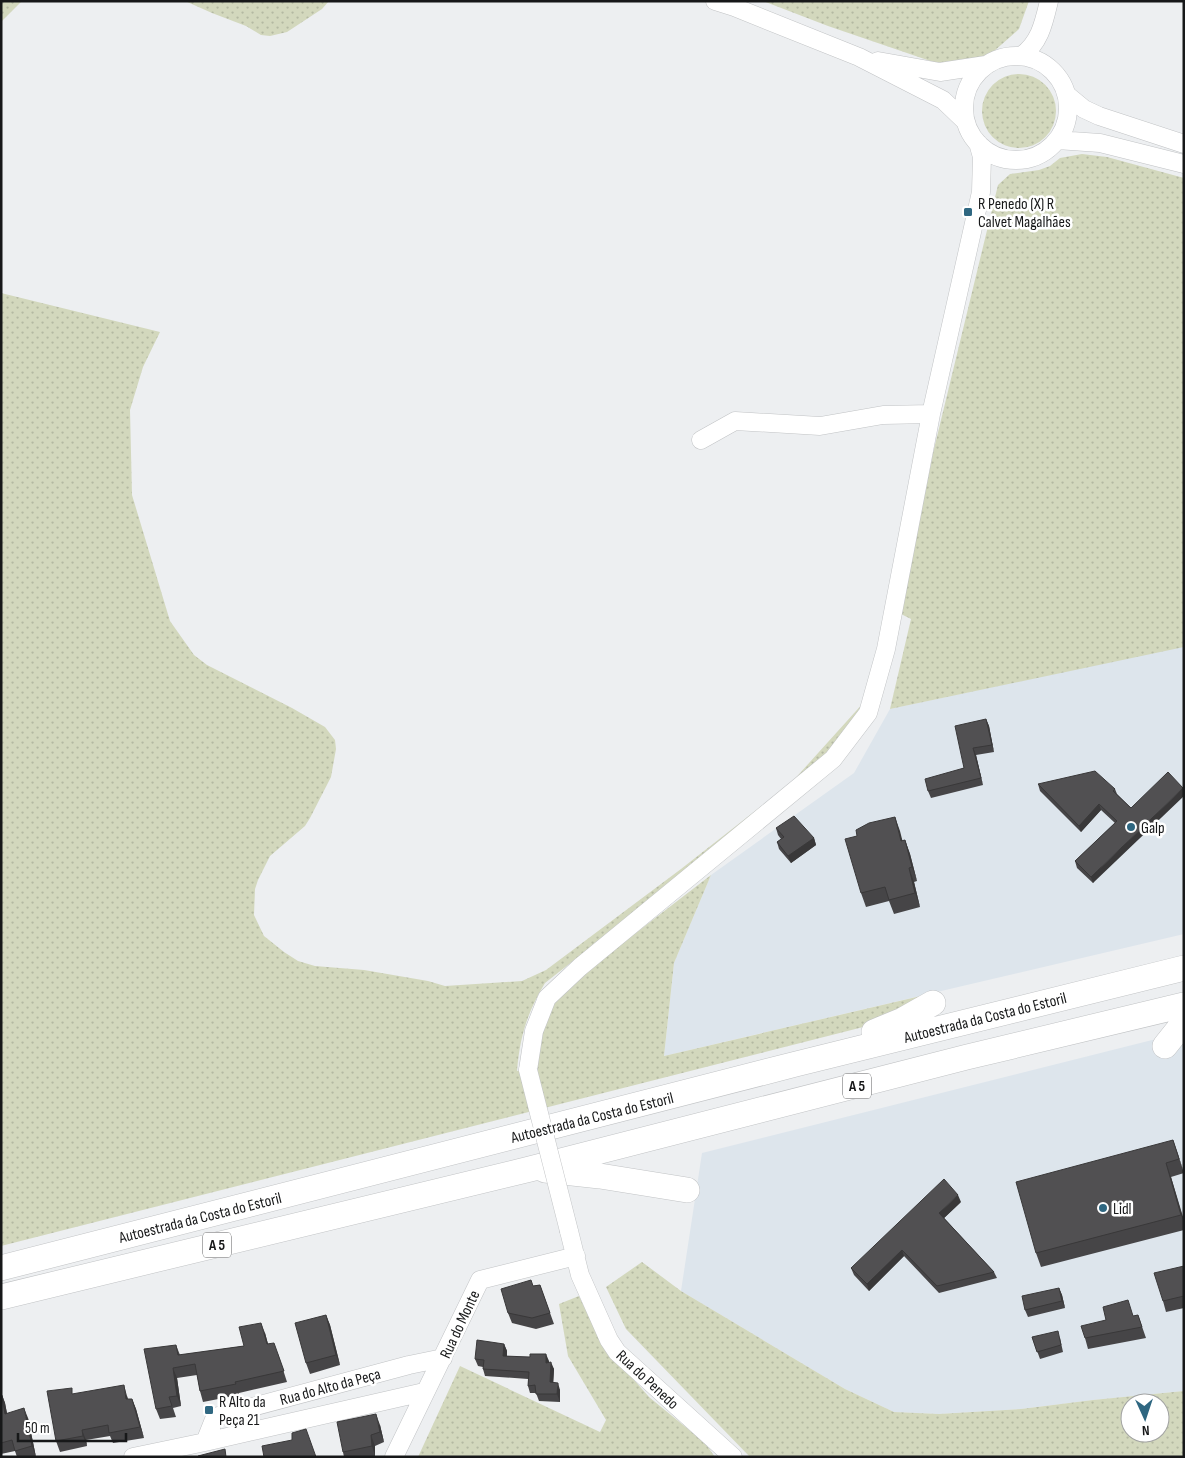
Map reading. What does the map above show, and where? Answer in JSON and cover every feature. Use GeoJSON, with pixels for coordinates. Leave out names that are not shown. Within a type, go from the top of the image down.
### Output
{"type":"FeatureCollection","features":[{"type":"Feature","properties":{"kind":"highway","name":"Autoestrada da Costa do Estoril"},"geometry":{"type":"LineString","coordinates":[[1,1268],[796,1064],[1184,968]]}},
{"type":"Feature","properties":{"kind":"highway"},"geometry":{"type":"LineString","coordinates":[[796,1064],[904,1020],[933,1003]]}},
{"type":"Feature","properties":{"kind":"highway","name":"Autoestrada da Costa do Estoril"},"geometry":{"type":"LineString","coordinates":[[1,1297],[530,1169],[977,1055],[1184,1005]]}},
{"type":"Feature","properties":{"kind":"highway"},"geometry":{"type":"LineString","coordinates":[[1165,1046],[1177,1031],[1184,1026]]}},
{"type":"Feature","properties":{"kind":"highway"},"geometry":{"type":"LineString","coordinates":[[530,1169],[595,1176],[687,1190]]}},
{"type":"Feature","properties":{"kind":"street"},"geometry":{"type":"LineString","coordinates":[[715,1],[859,57],[943,100],[966,122]]}},
{"type":"Feature","properties":{"kind":"street"},"geometry":{"type":"LineString","coordinates":[[1047,65],[1043,45],[1049,1]]}},
{"type":"Feature","properties":{"kind":"street"},"geometry":{"type":"LineString","coordinates":[[1021,56],[1030,49],[1039,36],[1045,20]]}},
{"type":"Feature","properties":{"kind":"street"},"geometry":{"type":"LineString","coordinates":[[1021,56],[1035,59],[1047,65],[1056,74],[1067,95],[1068,111],[1065,126],[1057,140],[1048,149],[1025,159],[1012,160],[988,152],[978,143],[970,133],[966,122],[964,106],[967,90],[974,76],[986,65],[1000,58],[1021,56]]}},
{"type":"Feature","properties":{"kind":"street"},"geometry":{"type":"LineString","coordinates":[[859,57],[940,72],[986,65]]}},
{"type":"Feature","properties":{"kind":"street"},"geometry":{"type":"LineString","coordinates":[[1067,95],[1084,109],[1099,116],[1184,144]]}},
{"type":"Feature","properties":{"kind":"street"},"geometry":{"type":"LineString","coordinates":[[1057,140],[1100,143],[1184,164]]}},
{"type":"Feature","properties":{"kind":"street"},"geometry":{"type":"LineString","coordinates":[[978,143],[982,157],[982,192]]}},
{"type":"Feature","properties":{"kind":"street"},"geometry":{"type":"LineString","coordinates":[[701,440],[735,421],[820,426],[883,415],[931,414],[982,192],[987,179],[1000,166],[1012,160]]}},
{"type":"Feature","properties":{"kind":"street","name":"Rua do Penedo"},"geometry":{"type":"LineString","coordinates":[[733,1457],[617,1352],[609,1340],[580,1275],[528,1070],[534,1031],[548,998],[580,967],[833,759],[868,714],[886,649],[931,414]]}},
{"type":"Feature","properties":{"kind":"street","name":"Rua do Monte"},"geometry":{"type":"LineString","coordinates":[[394,1457],[480,1280],[576,1256]]}},
{"type":"Feature","properties":{"kind":"street","name":"Rua do Alto da Peça"},"geometry":{"type":"LineString","coordinates":[[205,1442],[215,1416],[409,1365],[443,1358]]}},
{"type":"Feature","properties":{"kind":"street","name":"Rua do Alto da Peça"},"geometry":{"type":"LineString","coordinates":[[133,1457],[424,1392]]}},
{"type":"Feature","properties":{"kind":"shaded area"},"geometry":{"type":"Polygon","coordinates":[[[1184,646],[1184,934],[664,1056],[674,963],[711,875],[854,773],[890,709],[1184,646]]]}},
{"type":"Feature","properties":{"kind":"shaded area"},"geometry":{"type":"Polygon","coordinates":[[[1184,1032],[1184,1391],[1120,1393],[1120,1397],[1021,1409],[939,1414],[894,1412],[845,1389],[681,1291],[702,1153],[1184,1032]]]}},
{"type":"Feature","properties":{"kind":"green space"},"geometry":{"type":"Polygon","coordinates":[[[1,1],[22,1],[1,22],[1,1]]]}},
{"type":"Feature","properties":{"kind":"green space"},"geometry":{"type":"Polygon","coordinates":[[[185,1],[329,1],[322,9],[287,32],[270,36],[261,35],[246,26],[185,1]]]}},
{"type":"Feature","properties":{"kind":"green space"},"geometry":{"type":"Polygon","coordinates":[[[763,1],[1029,1],[1019,29],[993,52],[974,61],[942,65],[828,26],[763,1]]]}},
{"type":"Feature","properties":{"kind":"green space"},"geometry":{"type":"Polygon","coordinates":[[[1012,74],[1026,74],[1040,80],[1050,90],[1056,104],[1056,118],[1050,132],[1040,142],[1026,148],[1012,148],[998,142],[988,132],[982,118],[982,104],[988,90],[998,80],[1012,74]]]}},
{"type":"Feature","properties":{"kind":"green space"},"geometry":{"type":"Polygon","coordinates":[[[1082,154],[1107,157],[1184,178],[1184,647],[890,709],[911,619],[901,614],[933,453],[998,185],[1010,174],[1039,170],[1050,166],[1060,158],[1082,154]]]}},
{"type":"Feature","properties":{"kind":"green space"},"geometry":{"type":"Polygon","coordinates":[[[1,293],[160,332],[143,367],[130,410],[132,495],[170,621],[194,655],[207,665],[325,727],[335,740],[336,749],[331,777],[310,818],[305,826],[270,856],[255,889],[254,915],[264,936],[284,952],[298,961],[315,966],[364,970],[428,981],[445,986],[522,981],[546,970],[681,869],[791,783],[865,701],[840,745],[728,839],[545,983],[533,1004],[525,1025],[517,1071],[537,1067],[542,1027],[556,999],[580,976],[711,875],[674,963],[664,1056],[925,995],[879,1023],[1,1246],[1,293]]]}},
{"type":"Feature","properties":{"kind":"green space"},"geometry":{"type":"Polygon","coordinates":[[[642,1262],[681,1291],[845,1389],[894,1412],[939,1414],[1021,1409],[1120,1397],[1120,1443],[1170,1443],[1170,1393],[1164,1393],[1184,1391],[1184,1457],[750,1457],[626,1329],[606,1287],[642,1262]]]}},
{"type":"Feature","properties":{"kind":"green space"},"geometry":{"type":"Polygon","coordinates":[[[579,1296],[601,1342],[649,1397],[705,1443],[715,1457],[418,1457],[460,1366],[600,1432],[606,1420],[568,1356],[559,1304],[579,1296]]]}},
{"type":"Feature","properties":{"kind":"building"},"geometry":{"type":"Polygon","coordinates":[[[986,719],[992,745],[973,748],[981,778],[928,791],[925,779],[964,768],[955,726],[986,719]]]}},
{"type":"Feature","properties":{"kind":"building"},"geometry":{"type":"Polygon","coordinates":[[[1095,771],[1115,789],[1113,791],[1131,808],[1168,772],[1183,788],[1091,877],[1075,861],[1117,821],[1099,804],[1079,826],[1038,784],[1095,771]]]}},
{"type":"Feature","properties":{"kind":"building"},"geometry":{"type":"Polygon","coordinates":[[[794,816],[814,838],[788,856],[777,842],[784,837],[776,828],[794,816]]]}},
{"type":"Feature","properties":{"kind":"building"},"geometry":{"type":"Polygon","coordinates":[[[895,817],[901,841],[905,840],[912,867],[909,868],[915,893],[889,900],[885,887],[861,893],[845,839],[857,836],[856,830],[869,823],[895,817]]]}},
{"type":"Feature","properties":{"kind":"building","name":"Lidl"},"geometry":{"type":"Polygon","coordinates":[[[1173,1140],[1179,1159],[1166,1163],[1181,1215],[1036,1253],[1016,1182],[1173,1140]]]}},
{"type":"Feature","properties":{"kind":"building"},"geometry":{"type":"Polygon","coordinates":[[[944,1179],[958,1195],[939,1213],[994,1272],[937,1286],[902,1250],[867,1284],[851,1268],[944,1179]]]}},
{"type":"Feature","properties":{"kind":"building"},"geometry":{"type":"Polygon","coordinates":[[[1184,1266],[1184,1296],[1163,1301],[1154,1273],[1184,1266]]]}},
{"type":"Feature","properties":{"kind":"building"},"geometry":{"type":"Polygon","coordinates":[[[531,1280],[533,1286],[540,1285],[550,1313],[532,1318],[508,1313],[501,1289],[531,1280]]]}},
{"type":"Feature","properties":{"kind":"building"},"geometry":{"type":"Polygon","coordinates":[[[1059,1288],[1062,1301],[1025,1310],[1022,1296],[1059,1288]]]}},
{"type":"Feature","properties":{"kind":"building"},"geometry":{"type":"Polygon","coordinates":[[[1128,1300],[1133,1316],[1138,1315],[1142,1327],[1085,1338],[1081,1326],[1106,1320],[1103,1307],[1128,1300]]]}},
{"type":"Feature","properties":{"kind":"building"},"geometry":{"type":"Polygon","coordinates":[[[326,1315],[336,1355],[306,1363],[295,1323],[326,1315]]]}},
{"type":"Feature","properties":{"kind":"building"},"geometry":{"type":"Polygon","coordinates":[[[261,1323],[267,1344],[274,1343],[284,1371],[235,1382],[236,1384],[200,1391],[195,1364],[173,1368],[177,1396],[169,1397],[172,1406],[156,1409],[144,1349],[176,1345],[178,1355],[244,1346],[239,1327],[261,1323]]]}},
{"type":"Feature","properties":{"kind":"building"},"geometry":{"type":"Polygon","coordinates":[[[1058,1331],[1061,1345],[1037,1352],[1032,1337],[1058,1331]]]}},
{"type":"Feature","properties":{"kind":"building"},"geometry":{"type":"Polygon","coordinates":[[[477,1340],[504,1344],[503,1356],[530,1357],[530,1354],[546,1354],[546,1363],[551,1362],[550,1382],[558,1383],[557,1394],[536,1394],[535,1385],[528,1386],[529,1372],[483,1369],[484,1360],[475,1359],[477,1340]]]}},
{"type":"Feature","properties":{"kind":"building"},"geometry":{"type":"Polygon","coordinates":[[[124,1385],[126,1399],[132,1399],[140,1427],[109,1433],[108,1425],[82,1430],[83,1436],[56,1441],[47,1391],[72,1388],[72,1394],[124,1385]]]}},
{"type":"Feature","properties":{"kind":"building"},"geometry":{"type":"Polygon","coordinates":[[[1,1392],[5,1414],[24,1408],[32,1446],[15,1451],[12,1440],[1,1443],[1,1392]]]}},
{"type":"Feature","properties":{"kind":"building"},"geometry":{"type":"Polygon","coordinates":[[[376,1414],[380,1432],[371,1435],[372,1446],[343,1452],[337,1422],[376,1414]]]}},
{"type":"Feature","properties":{"kind":"building"},"geometry":{"type":"Polygon","coordinates":[[[306,1429],[316,1457],[264,1457],[262,1446],[292,1440],[292,1433],[306,1429]]]}},
{"type":"Feature","properties":{"kind":"building"},"geometry":{"type":"Polygon","coordinates":[[[225,1449],[226,1457],[198,1457],[198,1456],[225,1449]]]}},
{"type":"Feature","properties":{"kind":"place","name":"R Penedo (X) R Calvet Magalhães"},"geometry":{"type":"Point","coordinates":[968,212]}},
{"type":"Feature","properties":{"kind":"place","name":"Galp"},"geometry":{"type":"Point","coordinates":[1131,827]}},
{"type":"Feature","properties":{"kind":"place","name":"Lidl"},"geometry":{"type":"Point","coordinates":[1103,1208]}},
{"type":"Feature","properties":{"kind":"place","name":"R Alto da Peça 21"},"geometry":{"type":"Point","coordinates":[209,1410]}}]}
